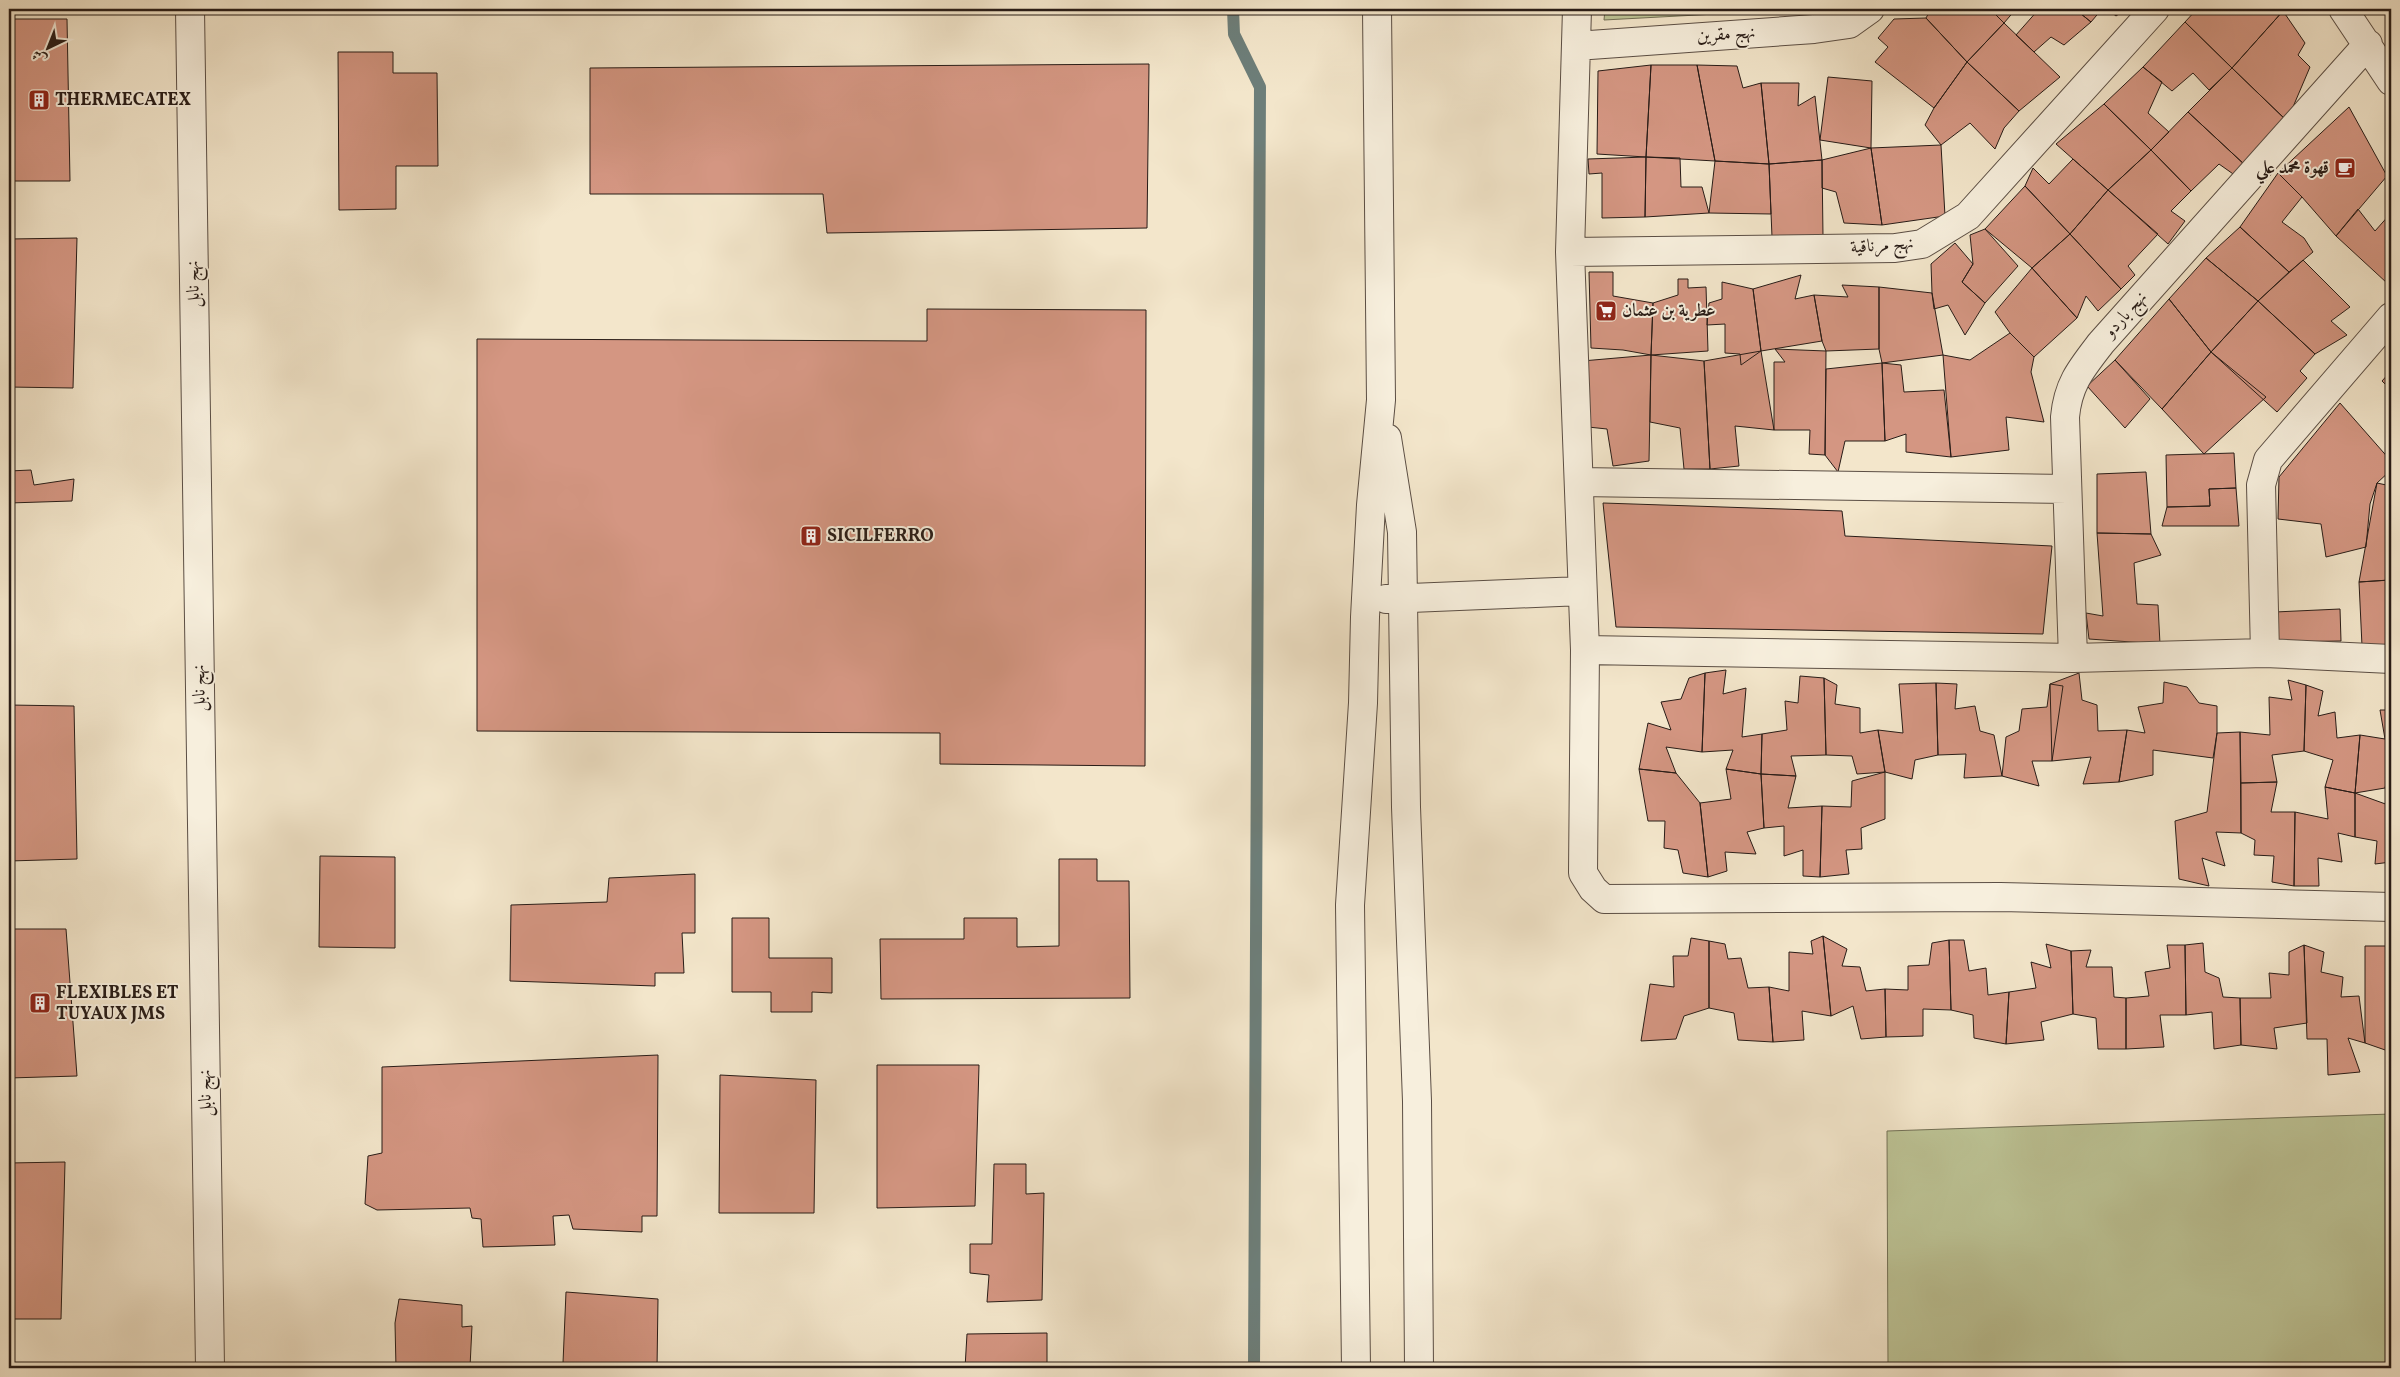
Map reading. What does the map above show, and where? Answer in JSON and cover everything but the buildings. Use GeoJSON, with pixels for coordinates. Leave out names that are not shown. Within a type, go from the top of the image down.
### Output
{"type":"FeatureCollection","features":[{"type":"Feature","properties":{"kind":"street","name":"نهج نابل"},"geometry":{"type":"LineString","coordinates":[[190,9],[210,1368]]}},
{"type":"Feature","properties":{"kind":"street"},"geometry":{"type":"LineString","coordinates":[[1356,1368],[1350,905],[1363,703],[1365,600],[1371,504],[1381,400],[1377,9]]}},
{"type":"Feature","properties":{"kind":"street"},"geometry":{"type":"LineString","coordinates":[[1577,9],[1570,252],[1585,650],[1583,873],[1593,889],[1604,899],[2000,897],[2391,907]]}},
{"type":"Feature","properties":{"kind":"street","name":"نهج مقرين"},"geometry":{"type":"LineString","coordinates":[[1576,46],[1814,29],[1849,24],[1870,9]]}},
{"type":"Feature","properties":{"kind":"street","name":"نهج مرناقية"},"geometry":{"type":"LineString","coordinates":[[1570,252],[1895,248],[1922,244],[1968,216],[2155,9]]}},
{"type":"Feature","properties":{"kind":"street"},"geometry":{"type":"LineString","coordinates":[[2343,9],[2391,81]]}},
{"type":"Feature","properties":{"kind":"street","name":"نهج باردو"},"geometry":{"type":"LineString","coordinates":[[2073,658],[2067,488],[2067,398],[2072,384],[2082,367],[2101,343],[2368,44]]}},
{"type":"Feature","properties":{"kind":"street"},"geometry":{"type":"LineString","coordinates":[[2265,653],[2260,486],[2268,460],[2391,317]]}},
{"type":"Feature","properties":{"kind":"street"},"geometry":{"type":"LineString","coordinates":[[1381,400],[1402,532],[1406,817],[1417,1102],[1419,1368]]}},
{"type":"Feature","properties":{"kind":"street"},"geometry":{"type":"LineString","coordinates":[[1578,482],[2067,488]]}},
{"type":"Feature","properties":{"kind":"street"},"geometry":{"type":"LineString","coordinates":[[1365,600],[1582,591]]}},
{"type":"Feature","properties":{"kind":"street"},"geometry":{"type":"LineString","coordinates":[[1585,650],[2073,658],[2265,653],[2391,659]]}},
{"type":"Feature","properties":{"kind":"green space"},"geometry":{"type":"Polygon","coordinates":[[[1605,9],[1809,9],[1604,20],[1605,9]]]}},
{"type":"Feature","properties":{"kind":"green space"},"geometry":{"type":"Polygon","coordinates":[[[2391,1114],[2391,1368],[1888,1368],[1887,1131],[2391,1114]]]}},
{"type":"Feature","properties":{"kind":"waterway"},"geometry":{"type":"LineString","coordinates":[[1233,9],[1234,34],[1260,87],[1254,1368]]}},
{"type":"Feature","properties":{"kind":"place","name":"THERMECATEX"},"geometry":{"type":"Point","coordinates":[39,100]}},
{"type":"Feature","properties":{"kind":"place","name":"قهوة محمد علي"},"geometry":{"type":"Point","coordinates":[2345,168]}},
{"type":"Feature","properties":{"kind":"place","name":"عطرية بن عثمان"},"geometry":{"type":"Point","coordinates":[1606,311]}},
{"type":"Feature","properties":{"kind":"place","name":"SICILFERRO"},"geometry":{"type":"Point","coordinates":[811,536]}},
{"type":"Feature","properties":{"kind":"place","name":"FLEXIBLES ET TUYAUX JMS"},"geometry":{"type":"Point","coordinates":[40,1003]}}]}
